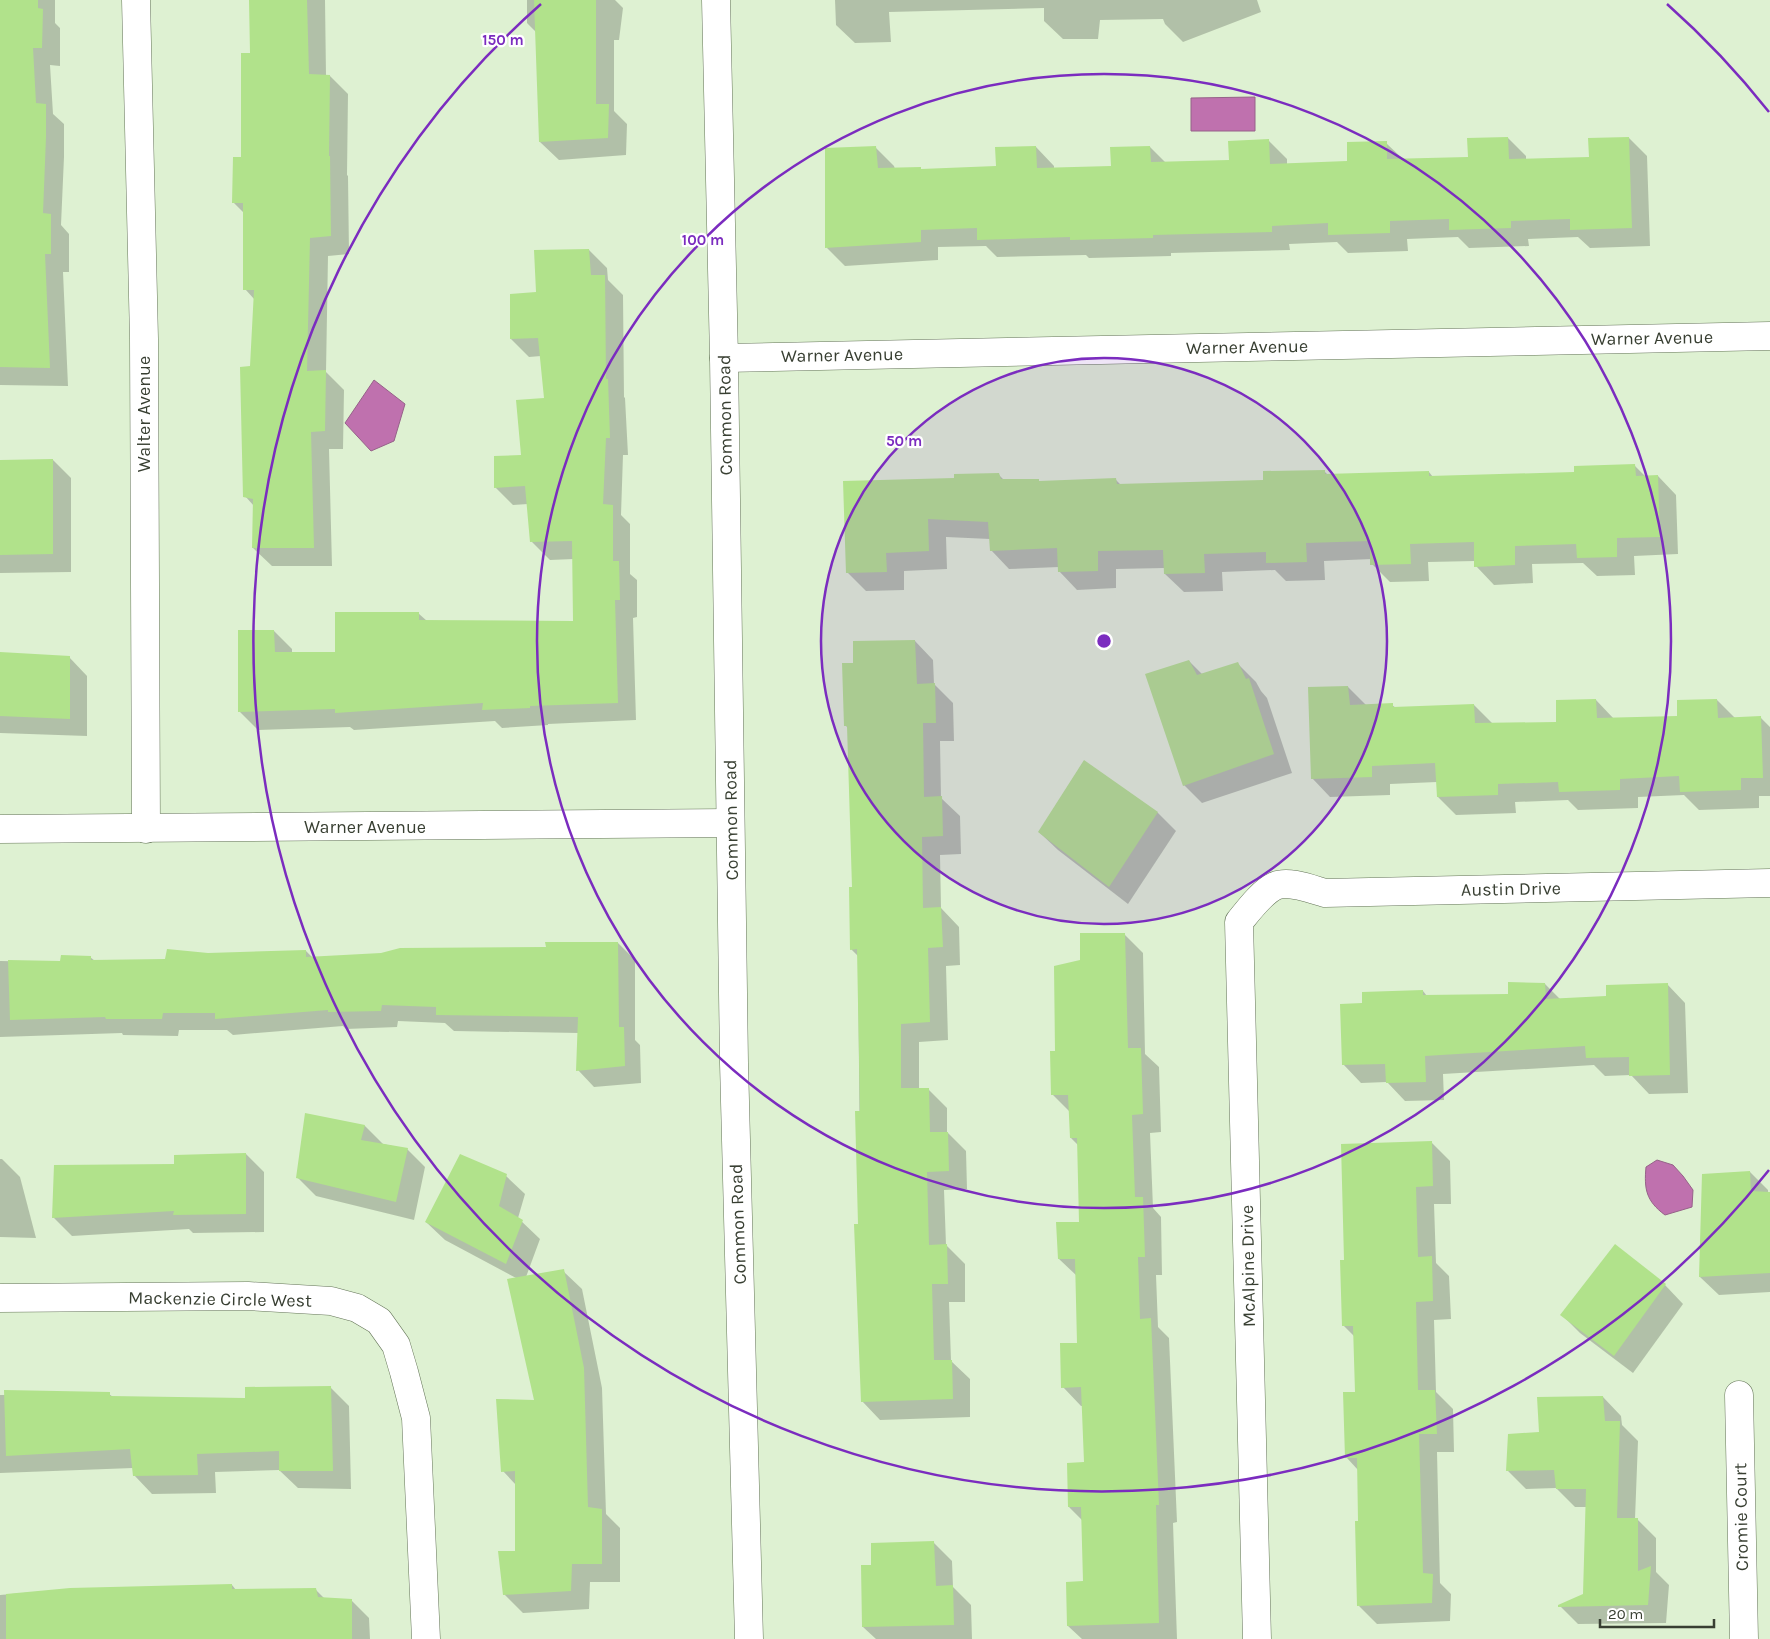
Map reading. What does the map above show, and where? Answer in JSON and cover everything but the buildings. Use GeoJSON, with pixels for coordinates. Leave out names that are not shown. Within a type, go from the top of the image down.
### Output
{"type":"FeatureCollection","features":[{"type":"Feature","properties":{"kind":"street","name":"Walter Avenue"},"geometry":{"type":"LineString","coordinates":[[136,0],[144,339],[146,828]]}},
{"type":"Feature","properties":{"kind":"street","name":"Common Road"},"geometry":{"type":"LineString","coordinates":[[716,0],[724,358],[734,1063],[749,1639]]}},
{"type":"Feature","properties":{"kind":"street","name":"Warner Avenue"},"geometry":{"type":"LineString","coordinates":[[724,358],[1770,336]]}},
{"type":"Feature","properties":{"kind":"street","name":"Warner Avenue"},"geometry":{"type":"LineString","coordinates":[[0,829],[730,823]]}},
{"type":"Feature","properties":{"kind":"street","name":"Austin Drive"},"geometry":{"type":"LineString","coordinates":[[1258,900],[1276,886],[1296,885],[1324,893],[1770,883]]}},
{"type":"Feature","properties":{"kind":"street","name":"McAlpine Drive"},"geometry":{"type":"LineString","coordinates":[[1257,1639],[1239,922],[1258,900]]}},
{"type":"Feature","properties":{"kind":"street","name":"Mackenzie Circle West"},"geometry":{"type":"LineString","coordinates":[[0,1298],[248,1296],[332,1301],[357,1308],[379,1321],[396,1345],[416,1418],[426,1639]]}},
{"type":"Feature","properties":{"kind":"street","name":"Cromie Court"},"geometry":{"type":"LineString","coordinates":[[1739,1395],[1744,1639]]}},
{"type":"Feature","properties":{"kind":"shaded area"},"geometry":{"type":"Polygon","coordinates":[[[1255,97],[1255,131],[1191,131],[1191,98],[1255,97]]]}},
{"type":"Feature","properties":{"kind":"shaded area"},"geometry":{"type":"Polygon","coordinates":[[[374,380],[405,404],[394,441],[371,451],[345,423],[374,380]]]}},
{"type":"Feature","properties":{"kind":"shaded area"},"geometry":{"type":"Polygon","coordinates":[[[1657,1160],[1673,1165],[1683,1176],[1693,1190],[1692,1207],[1665,1215],[1654,1205],[1646,1188],[1646,1167],[1657,1160]]]}}]}
